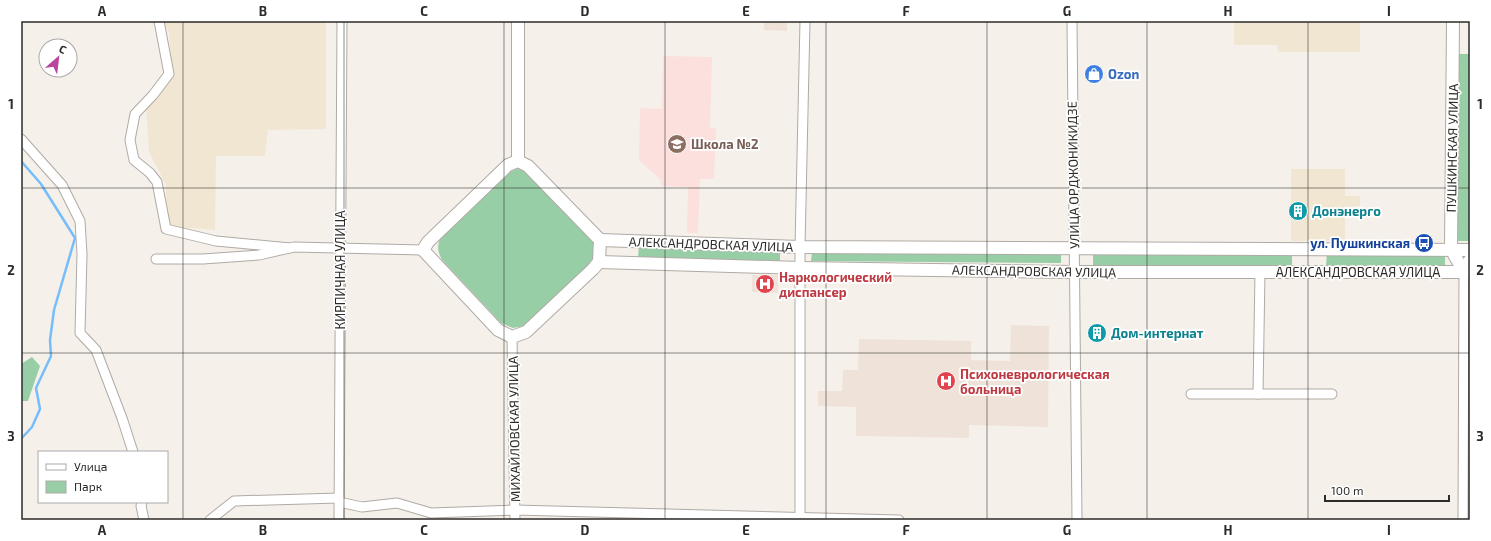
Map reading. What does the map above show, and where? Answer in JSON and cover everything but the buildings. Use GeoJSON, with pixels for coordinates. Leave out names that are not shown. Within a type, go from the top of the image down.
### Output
{"type":"FeatureCollection","features":[{"type":"Feature","properties":{"kind":"street"},"geometry":{"type":"LineString","coordinates":[[159,21],[169,74],[153,95],[135,114],[130,140],[134,160],[150,173],[157,182],[166,229],[216,241],[290,248],[424,250],[498,330],[512,337],[526,332],[599,262],[600,240],[528,166],[518,161],[508,165],[491,180],[428,242],[424,250]]}},
{"type":"Feature","properties":{"kind":"street","name":"КИРПИЧНАЯ УЛИЦА"},"geometry":{"type":"LineString","coordinates":[[339,520],[342,21]]}},
{"type":"Feature","properties":{"kind":"street"},"geometry":{"type":"LineString","coordinates":[[518,21],[518,161]]}},
{"type":"Feature","properties":{"kind":"street"},"geometry":{"type":"LineString","coordinates":[[800,519],[800,247],[805,21]]}},
{"type":"Feature","properties":{"kind":"street","name":"УЛИЦА ОРДЖОНИКИДЗЕ"},"geometry":{"type":"LineString","coordinates":[[1072,21],[1077,520]]}},
{"type":"Feature","properties":{"kind":"street","name":"ПУШКИНСКАЯ УЛИЦА"},"geometry":{"type":"LineString","coordinates":[[1453,21],[1451,249],[1467,272]]}},
{"type":"Feature","properties":{"kind":"street"},"geometry":{"type":"LineString","coordinates":[[21,139],[62,185],[80,221],[82,254],[80,333],[96,350],[122,418],[133,451]]}},
{"type":"Feature","properties":{"kind":"street","name":"АЛЕКСАНДРОВСКАЯ УЛИЦА"},"geometry":{"type":"LineString","coordinates":[[600,240],[800,247],[1470,250]]}},
{"type":"Feature","properties":{"kind":"street"},"geometry":{"type":"LineString","coordinates":[[156,259],[204,259],[259,255],[290,248]]}},
{"type":"Feature","properties":{"kind":"street","name":"ПУШКИНСКАЯ УЛИЦА"},"geometry":{"type":"LineString","coordinates":[[1463,520],[1467,272],[1470,260]]}},
{"type":"Feature","properties":{"kind":"street","name":"АЛЕКСАНДРОВСКАЯ УЛИЦА"},"geometry":{"type":"LineString","coordinates":[[599,262],[800,268],[1074,272],[1467,272]]}},
{"type":"Feature","properties":{"kind":"street"},"geometry":{"type":"LineString","coordinates":[[1258,394],[1260,272]]}},
{"type":"Feature","properties":{"kind":"street","name":"МИХАЙЛОВСКАЯ УЛИЦА"},"geometry":{"type":"LineString","coordinates":[[512,337],[515,520]]}},
{"type":"Feature","properties":{"kind":"street"},"geometry":{"type":"LineString","coordinates":[[1191,394],[1332,394]]}},
{"type":"Feature","properties":{"kind":"street"},"geometry":{"type":"LineString","coordinates":[[210,520],[234,501],[339,500],[362,507],[397,503],[431,512],[515,510],[800,519],[899,520]]}},
{"type":"Feature","properties":{"kind":"street"},"geometry":{"type":"LineString","coordinates":[[142,503],[144,520]]}},
{"type":"Feature","properties":{"kind":"shaded area"},"geometry":{"type":"Polygon","coordinates":[[[163,21],[326,21],[326,129],[268,130],[265,156],[216,156],[215,230],[167,226],[166,185],[149,152],[146,103],[172,78],[169,32],[163,21]]]}},
{"type":"Feature","properties":{"kind":"shaded area"},"geometry":{"type":"Polygon","coordinates":[[[764,21],[787,21],[787,31],[764,30],[764,21]]]}},
{"type":"Feature","properties":{"kind":"shaded area"},"geometry":{"type":"Polygon","coordinates":[[[1234,21],[1360,21],[1360,52],[1278,52],[1277,45],[1234,45],[1234,21]]]}},
{"type":"Feature","properties":{"kind":"shaded area","name":"Школа №2"},"geometry":{"type":"Polygon","coordinates":[[[663,56],[712,57],[710,128],[716,128],[714,179],[700,179],[698,233],[687,233],[688,187],[661,186],[661,180],[639,160],[640,108],[662,109],[663,56]]]}},
{"type":"Feature","properties":{"kind":"shaded area"},"geometry":{"type":"Polygon","coordinates":[[[1291,169],[1345,169],[1345,196],[1360,196],[1360,206],[1345,207],[1345,241],[1291,241],[1291,169]]]}},
{"type":"Feature","properties":{"kind":"shaded area","name":"Наркологический диспансер"},"geometry":{"type":"Polygon","coordinates":[[[752,275],[778,275],[778,293],[752,292],[752,275]]]}},
{"type":"Feature","properties":{"kind":"shaded area","name":"Психоневрологическая больница"},"geometry":{"type":"Polygon","coordinates":[[[1011,325],[1049,326],[1048,427],[969,425],[969,438],[856,436],[856,407],[818,406],[818,391],[842,391],[843,370],[858,370],[859,339],[971,341],[971,360],[1010,361],[1011,325]]]}},
{"type":"Feature","properties":{"kind":"green space"},"geometry":{"type":"Polygon","coordinates":[[[1457,54],[1470,54],[1470,241],[1454,241],[1457,54]]]}},
{"type":"Feature","properties":{"kind":"green space"},"geometry":{"type":"Polygon","coordinates":[[[519,168],[529,173],[591,237],[593,241],[594,255],[590,265],[524,326],[513,328],[501,323],[442,260],[438,248],[441,236],[508,173],[519,168]]]}},
{"type":"Feature","properties":{"kind":"green space"},"geometry":{"type":"Polygon","coordinates":[[[639,244],[780,250],[780,261],[638,258],[639,244]]]}},
{"type":"Feature","properties":{"kind":"green space"},"geometry":{"type":"Polygon","coordinates":[[[812,252],[1061,253],[1061,263],[811,261],[812,252]]]}},
{"type":"Feature","properties":{"kind":"green space"},"geometry":{"type":"Polygon","coordinates":[[[1292,252],[1292,266],[1093,267],[1093,253],[1292,252]]]}},
{"type":"Feature","properties":{"kind":"green space"},"geometry":{"type":"Polygon","coordinates":[[[1327,252],[1445,252],[1445,268],[1326,266],[1327,252]]]}},
{"type":"Feature","properties":{"kind":"green space"},"geometry":{"type":"Polygon","coordinates":[[[32,357],[40,366],[28,401],[21,401],[21,364],[32,357]]]}},
{"type":"Feature","properties":{"kind":"waterway"},"geometry":{"type":"LineString","coordinates":[[21,161],[41,184],[75,238],[54,310],[50,340],[51,356],[36,388],[40,409],[32,427],[21,439]]}},
{"type":"Feature","properties":{"kind":"place","name":"Ozon"},"geometry":{"type":"Point","coordinates":[1094,74]}},
{"type":"Feature","properties":{"kind":"place","name":"Школа №2"},"geometry":{"type":"Point","coordinates":[677,144]}},
{"type":"Feature","properties":{"kind":"place","name":"Донэнерго"},"geometry":{"type":"Point","coordinates":[1298,211]}},
{"type":"Feature","properties":{"kind":"place","name":"ул. Пушкинская"},"geometry":{"type":"Point","coordinates":[1424,243]}},
{"type":"Feature","properties":{"kind":"place","name":"Наркологический диспансер"},"geometry":{"type":"Point","coordinates":[765,284]}},
{"type":"Feature","properties":{"kind":"place","name":"Дом-интернат"},"geometry":{"type":"Point","coordinates":[1097,333]}},
{"type":"Feature","properties":{"kind":"place","name":"Психоневрологическая больница"},"geometry":{"type":"Point","coordinates":[946,381]}}]}
